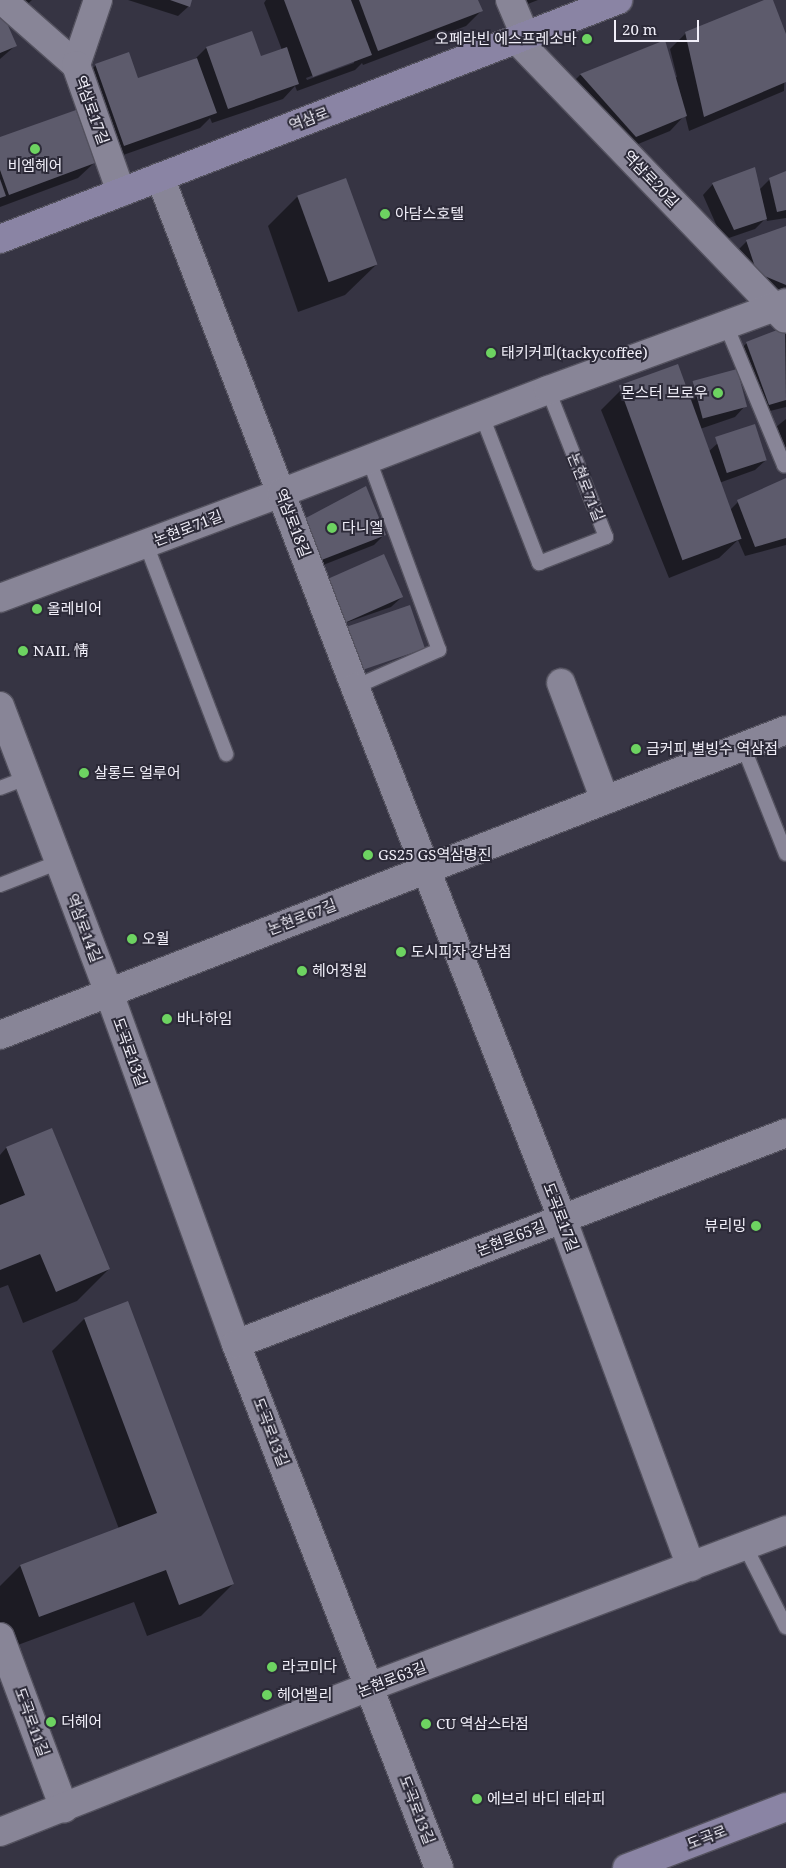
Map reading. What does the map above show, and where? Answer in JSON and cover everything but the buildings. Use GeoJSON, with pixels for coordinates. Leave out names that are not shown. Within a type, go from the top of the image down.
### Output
{"type":"FeatureCollection","features":[{"type":"Feature","properties":{"kind":"main road","name":"역삼로"},"geometry":{"type":"LineString","coordinates":[[0,239],[618,0]]}},
{"type":"Feature","properties":{"kind":"main road","name":"도곡로"},"geometry":{"type":"LineString","coordinates":[[627,1868],[786,1807]]}},
{"type":"Feature","properties":{"kind":"street"},"geometry":{"type":"LineString","coordinates":[[2,0],[76,65]]}},
{"type":"Feature","properties":{"kind":"street","name":"역삼로17길"},"geometry":{"type":"LineString","coordinates":[[98,0],[76,65],[121,192]]}},
{"type":"Feature","properties":{"kind":"street"},"geometry":{"type":"LineString","coordinates":[[510,0],[521,37]]}},
{"type":"Feature","properties":{"kind":"street","name":"역삼로20길"},"geometry":{"type":"LineString","coordinates":[[521,37],[782,310]]}},
{"type":"Feature","properties":{"kind":"street","name":"역삼로18길"},"geometry":{"type":"LineString","coordinates":[[160,177],[355,687],[427,869]]}},
{"type":"Feature","properties":{"kind":"street","name":"논현로71길"},"geometry":{"type":"LineString","coordinates":[[0,598],[369,460],[548,390],[726,325],[782,310]]}},
{"type":"Feature","properties":{"kind":"street"},"geometry":{"type":"LineString","coordinates":[[560,683],[605,800]]}},
{"type":"Feature","properties":{"kind":"street","name":"역삼로14길"},"geometry":{"type":"LineString","coordinates":[[0,706],[109,993]]}},
{"type":"Feature","properties":{"kind":"street","name":"논현로67길"},"geometry":{"type":"LineString","coordinates":[[0,1035],[786,730]]}},
{"type":"Feature","properties":{"kind":"street","name":"도곡로17길"},"geometry":{"type":"LineString","coordinates":[[427,869],[562,1218],[691,1567]]}},
{"type":"Feature","properties":{"kind":"street","name":"도곡로13길"},"geometry":{"type":"LineString","coordinates":[[109,993],[236,1344],[440,1868]]}},
{"type":"Feature","properties":{"kind":"street","name":"논현로65길"},"geometry":{"type":"LineString","coordinates":[[236,1344],[786,1133]]}},
{"type":"Feature","properties":{"kind":"street","name":"논현로63길"},"geometry":{"type":"LineString","coordinates":[[0,1832],[369,1687],[786,1530]]}},
{"type":"Feature","properties":{"kind":"street","name":"도곡로11길"},"geometry":{"type":"LineString","coordinates":[[0,1637],[64,1808]]}},
{"type":"Feature","properties":{"kind":"lane"},"geometry":{"type":"LineString","coordinates":[[726,325],[784,465],[786,464]]}},
{"type":"Feature","properties":{"kind":"lane","name":"논현로71길"},"geometry":{"type":"LineString","coordinates":[[482,416],[539,563],[548,560],[606,537],[548,390]]}},
{"type":"Feature","properties":{"kind":"lane"},"geometry":{"type":"LineString","coordinates":[[355,687],[439,650],[369,460]]}},
{"type":"Feature","properties":{"kind":"lane","name":"논현로71길"},"geometry":{"type":"LineString","coordinates":[[146,544],[226,754]]}},
{"type":"Feature","properties":{"kind":"lane"},"geometry":{"type":"LineString","coordinates":[[743,746],[786,854]]}},
{"type":"Feature","properties":{"kind":"lane"},"geometry":{"type":"LineString","coordinates":[[0,788],[26,778]]}},
{"type":"Feature","properties":{"kind":"lane"},"geometry":{"type":"LineString","coordinates":[[0,885],[59,862]]}},
{"type":"Feature","properties":{"kind":"lane"},"geometry":{"type":"LineString","coordinates":[[745,1546],[786,1627]]}},
{"type":"Feature","properties":{"kind":"place","name":"오페라빈 에스프레소바"},"geometry":{"type":"Point","coordinates":[587,39]}},
{"type":"Feature","properties":{"kind":"place","name":"비엠헤어"},"geometry":{"type":"Point","coordinates":[35,149]}},
{"type":"Feature","properties":{"kind":"place","name":"아담스호텔"},"geometry":{"type":"Point","coordinates":[385,214]}},
{"type":"Feature","properties":{"kind":"place","name":"태키커피(tackycoffee)"},"geometry":{"type":"Point","coordinates":[491,353]}},
{"type":"Feature","properties":{"kind":"place","name":"몬스터 브로우"},"geometry":{"type":"Point","coordinates":[718,393]}},
{"type":"Feature","properties":{"kind":"place","name":"다니엘"},"geometry":{"type":"Point","coordinates":[332,528]}},
{"type":"Feature","properties":{"kind":"place","name":"올레비어"},"geometry":{"type":"Point","coordinates":[37,609]}},
{"type":"Feature","properties":{"kind":"place","name":"NAIL 情"},"geometry":{"type":"Point","coordinates":[23,651]}},
{"type":"Feature","properties":{"kind":"place","name":"금커피 별빙수 역삼점"},"geometry":{"type":"Point","coordinates":[636,749]}},
{"type":"Feature","properties":{"kind":"place","name":"살롱드 얼루어"},"geometry":{"type":"Point","coordinates":[84,773]}},
{"type":"Feature","properties":{"kind":"place","name":"GS25 GS역삼명진"},"geometry":{"type":"Point","coordinates":[368,855]}},
{"type":"Feature","properties":{"kind":"place","name":"오월"},"geometry":{"type":"Point","coordinates":[132,939]}},
{"type":"Feature","properties":{"kind":"place","name":"도시피자 강남점"},"geometry":{"type":"Point","coordinates":[401,952]}},
{"type":"Feature","properties":{"kind":"place","name":"헤어정원"},"geometry":{"type":"Point","coordinates":[302,971]}},
{"type":"Feature","properties":{"kind":"place","name":"바나하임"},"geometry":{"type":"Point","coordinates":[167,1019]}},
{"type":"Feature","properties":{"kind":"place","name":"뷰리밍"},"geometry":{"type":"Point","coordinates":[756,1226]}},
{"type":"Feature","properties":{"kind":"place","name":"라코미다"},"geometry":{"type":"Point","coordinates":[272,1667]}},
{"type":"Feature","properties":{"kind":"place","name":"헤어벨리"},"geometry":{"type":"Point","coordinates":[267,1695]}},
{"type":"Feature","properties":{"kind":"place","name":"더헤어"},"geometry":{"type":"Point","coordinates":[51,1722]}},
{"type":"Feature","properties":{"kind":"place","name":"CU 역삼스타점"},"geometry":{"type":"Point","coordinates":[426,1724]}},
{"type":"Feature","properties":{"kind":"place","name":"에브리 바디 테라피"},"geometry":{"type":"Point","coordinates":[477,1799]}}]}
